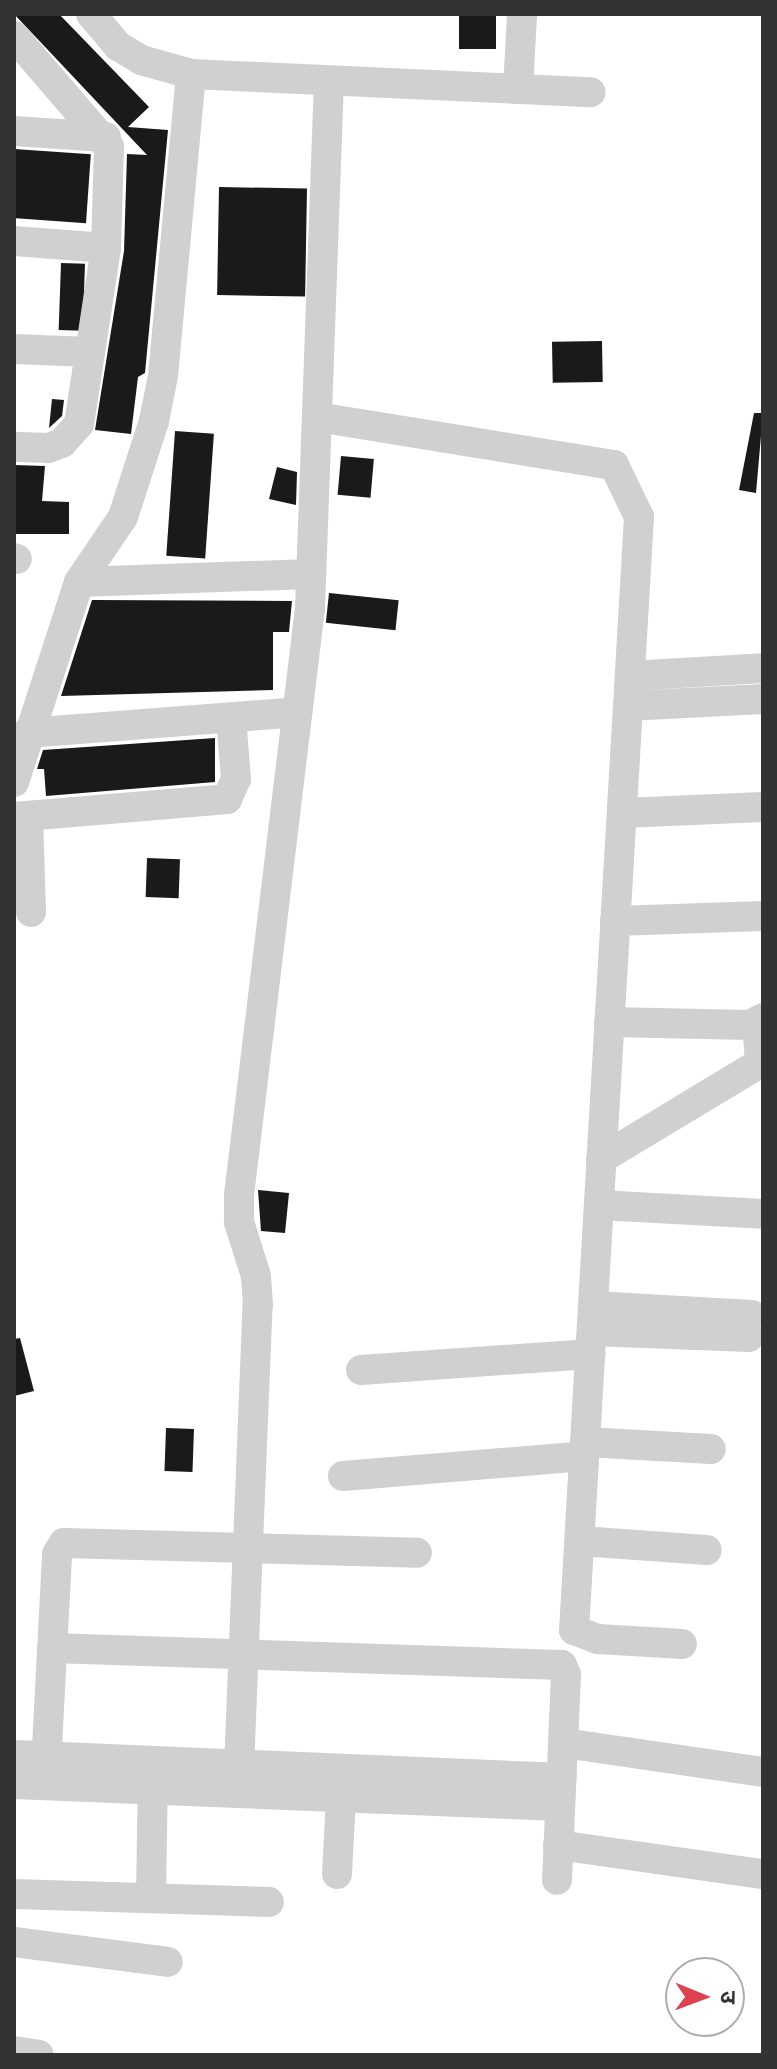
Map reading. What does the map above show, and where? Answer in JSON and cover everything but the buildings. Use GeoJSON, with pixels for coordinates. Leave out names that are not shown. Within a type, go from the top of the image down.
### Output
{"type":"FeatureCollection","features":[{"type":"Feature","properties":{"kind":"street"},"geometry":{"type":"LineString","coordinates":[[91,14],[118,46],[141,60],[191,74],[591,92]]}},
{"type":"Feature","properties":{"kind":"street"},"geometry":{"type":"LineString","coordinates":[[518,89],[522,14]]}},
{"type":"Feature","properties":{"kind":"street"},"geometry":{"type":"LineString","coordinates":[[14,36],[106,137],[106,248],[84,407],[70,437],[48,448],[14,447]]}},
{"type":"Feature","properties":{"kind":"street"},"geometry":{"type":"LineString","coordinates":[[14,782],[27,733],[79,582],[123,517],[154,421],[163,376],[191,74]]}},
{"type":"Feature","properties":{"kind":"street"},"geometry":{"type":"LineString","coordinates":[[238,1779],[258,1305],[256,1276],[239,1222],[239,1195],[311,574],[329,81]]}},
{"type":"Feature","properties":{"kind":"street"},"geometry":{"type":"LineString","coordinates":[[14,131],[106,137]]}},
{"type":"Feature","properties":{"kind":"street"},"geometry":{"type":"LineString","coordinates":[[14,241],[106,248]]}},
{"type":"Feature","properties":{"kind":"street"},"geometry":{"type":"LineString","coordinates":[[14,349],[90,352]]}},
{"type":"Feature","properties":{"kind":"street"},"geometry":{"type":"LineString","coordinates":[[317,417],[614,465],[639,517],[574,1630],[598,1639],[682,1644]]}},
{"type":"Feature","properties":{"kind":"street"},"geometry":{"type":"LineString","coordinates":[[79,582],[311,574]]}},
{"type":"Feature","properties":{"kind":"street"},"geometry":{"type":"LineString","coordinates":[[629,691],[763,668]]}},
{"type":"Feature","properties":{"kind":"street"},"geometry":{"type":"LineString","coordinates":[[629,691],[763,699]]}},
{"type":"Feature","properties":{"kind":"street"},"geometry":{"type":"LineString","coordinates":[[27,733],[297,712]]}},
{"type":"Feature","properties":{"kind":"street"},"geometry":{"type":"LineString","coordinates":[[31,912],[21,816],[227,799],[236,779],[231,717]]}},
{"type":"Feature","properties":{"kind":"street"},"geometry":{"type":"LineString","coordinates":[[622,813],[763,807]]}},
{"type":"Feature","properties":{"kind":"street"},"geometry":{"type":"LineString","coordinates":[[615,921],[763,916]]}},
{"type":"Feature","properties":{"kind":"street"},"geometry":{"type":"LineString","coordinates":[[601,1159],[760,1063],[760,1020],[609,1022]]}},
{"type":"Feature","properties":{"kind":"street"},"geometry":{"type":"LineString","coordinates":[[599,1205],[763,1214]]}},
{"type":"Feature","properties":{"kind":"street"},"geometry":{"type":"LineString","coordinates":[[361,1370],[592,1330],[750,1326]]}},
{"type":"Feature","properties":{"kind":"street"},"geometry":{"type":"LineString","coordinates":[[343,1476],[585,1449],[711,1449]]}},
{"type":"Feature","properties":{"kind":"street"},"geometry":{"type":"LineString","coordinates":[[580,1541],[707,1550]]}},
{"type":"Feature","properties":{"kind":"street"},"geometry":{"type":"LineString","coordinates":[[46,1771],[57,1554],[64,1543],[417,1553]]}},
{"type":"Feature","properties":{"kind":"street"},"geometry":{"type":"LineString","coordinates":[[52,1648],[562,1665],[564,1743],[557,1880]]}},
{"type":"Feature","properties":{"kind":"street"},"geometry":{"type":"LineString","coordinates":[[564,1743],[763,1772]]}},
{"type":"Feature","properties":{"kind":"street"},"geometry":{"type":"LineString","coordinates":[[14,1755],[46,1771]]}},
{"type":"Feature","properties":{"kind":"street"},"geometry":{"type":"LineString","coordinates":[[14,1784],[46,1771],[561,1792]]}},
{"type":"Feature","properties":{"kind":"street"},"geometry":{"type":"LineString","coordinates":[[151,1898],[152,1775]]}},
{"type":"Feature","properties":{"kind":"street"},"geometry":{"type":"LineString","coordinates":[[337,1874],[342,1783]]}},
{"type":"Feature","properties":{"kind":"street"},"geometry":{"type":"LineString","coordinates":[[558,1845],[763,1874]]}},
{"type":"Feature","properties":{"kind":"street"},"geometry":{"type":"LineString","coordinates":[[14,1894],[269,1902]]}},
{"type":"Feature","properties":{"kind":"street"},"geometry":{"type":"LineString","coordinates":[[14,1942],[168,1962]]}},
{"type":"Feature","properties":{"kind":"street"},"geometry":{"type":"LineString","coordinates":[[14,2051],[39,2055]]}}]}
